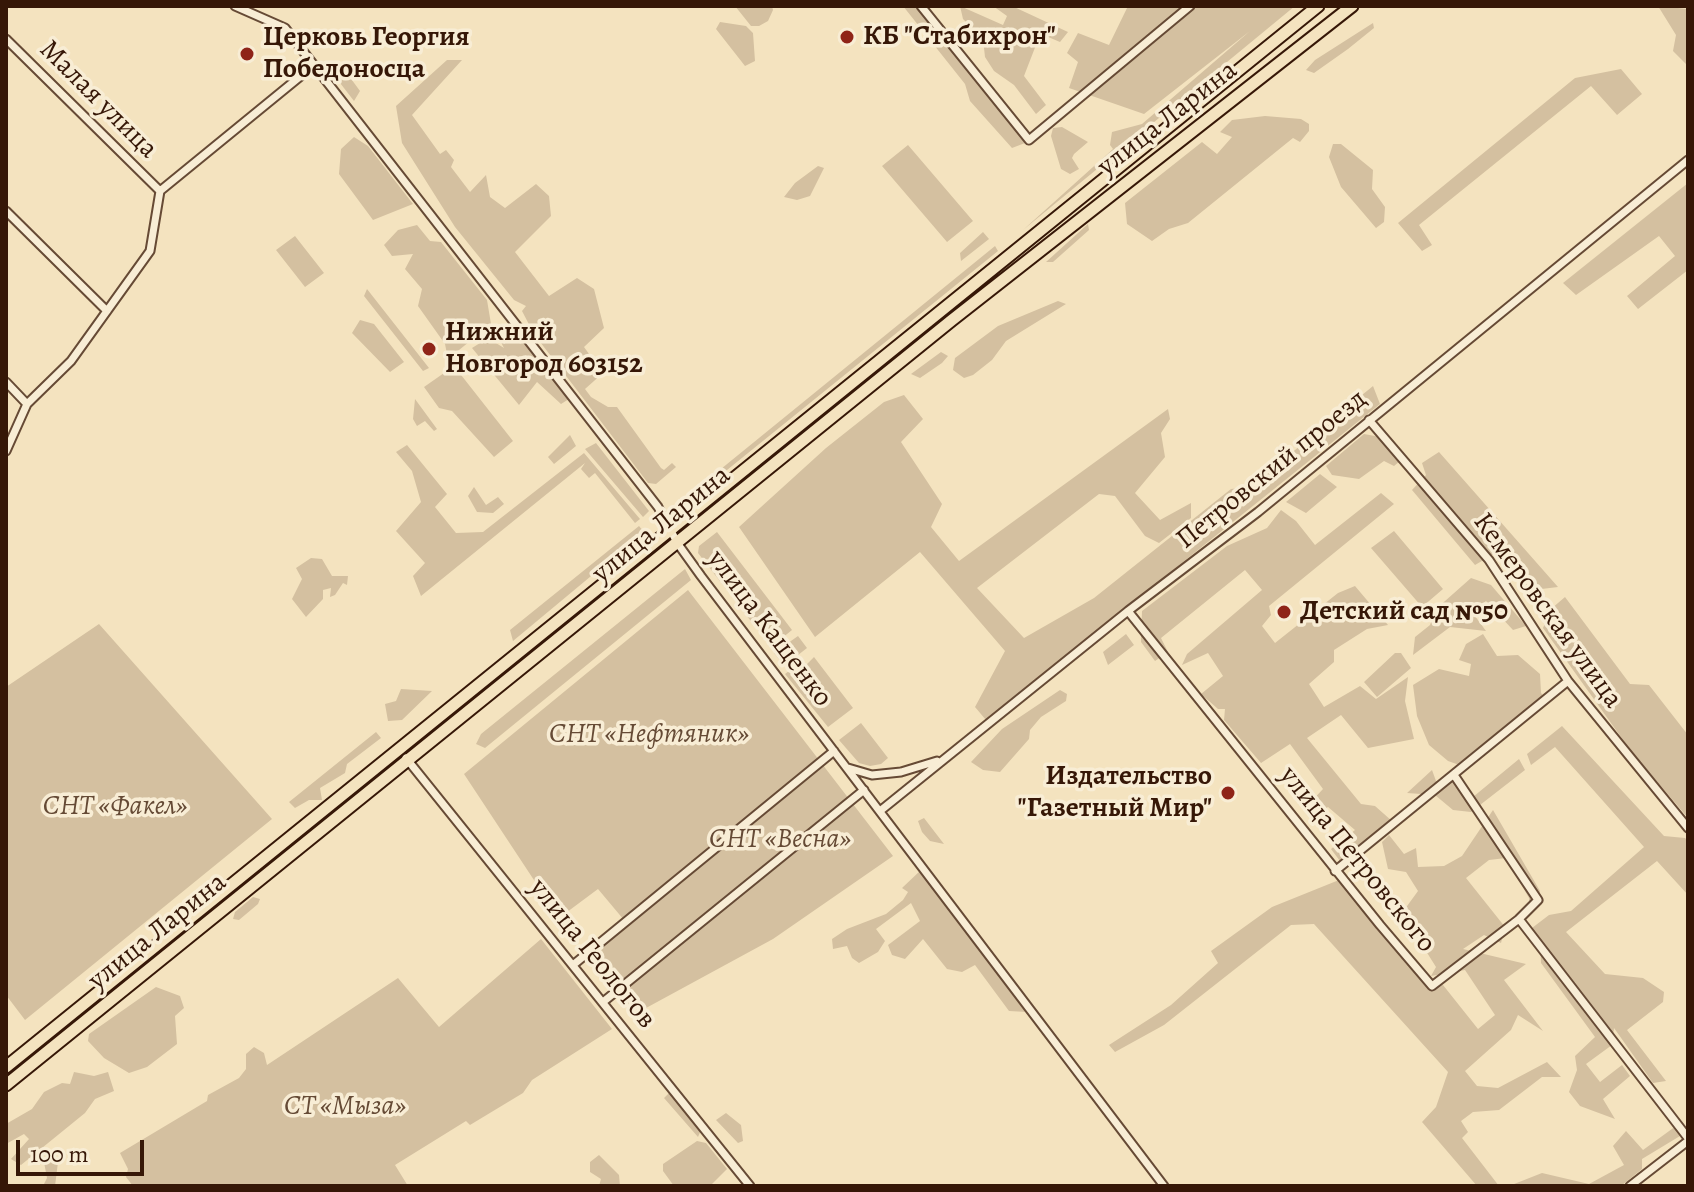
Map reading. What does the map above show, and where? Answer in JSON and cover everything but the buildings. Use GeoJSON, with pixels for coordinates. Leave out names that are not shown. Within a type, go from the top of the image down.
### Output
{"type":"FeatureCollection","features":[{"type":"Feature","properties":{"kind":"main road","name":"улица Ларина"},"geometry":{"type":"LineString","coordinates":[[6,1067],[1316,6]]}},
{"type":"Feature","properties":{"kind":"main road","name":"улица Ларина"},"geometry":{"type":"LineString","coordinates":[[6,1085],[952,320],[1354,6]]}},
{"type":"Feature","properties":{"kind":"street","name":"улица Кащенко"},"geometry":{"type":"LineString","coordinates":[[235,6],[285,28],[658,507],[678,544],[1164,1186]]}},
{"type":"Feature","properties":{"kind":"street"},"geometry":{"type":"LineString","coordinates":[[921,6],[1029,140],[1190,6]]}},
{"type":"Feature","properties":{"kind":"street","name":"Малая улица"},"geometry":{"type":"LineString","coordinates":[[6,39],[160,191]]}},
{"type":"Feature","properties":{"kind":"street"},"geometry":{"type":"LineString","coordinates":[[6,451],[27,404],[71,361],[150,251],[160,191],[313,66]]}},
{"type":"Feature","properties":{"kind":"street","name":"Петровский проезд"},"geometry":{"type":"LineString","coordinates":[[880,811],[1128,611],[1258,512],[1688,160]]}},
{"type":"Feature","properties":{"kind":"street"},"geometry":{"type":"LineString","coordinates":[[6,211],[107,311]]}},
{"type":"Feature","properties":{"kind":"street"},"geometry":{"type":"LineString","coordinates":[[6,382],[27,404]]}},
{"type":"Feature","properties":{"kind":"street","name":"Кемеровская улица"},"geometry":{"type":"LineString","coordinates":[[1369,420],[1489,560],[1568,681],[1688,828]]}},
{"type":"Feature","properties":{"kind":"street","name":"улица Петровского"},"geometry":{"type":"LineString","coordinates":[[1128,611],[1335,871],[1432,986],[1519,919]]}},
{"type":"Feature","properties":{"kind":"street"},"geometry":{"type":"LineString","coordinates":[[1335,871],[1568,681]]}},
{"type":"Feature","properties":{"kind":"street","name":"улица Геологов"},"geometry":{"type":"LineString","coordinates":[[399,750],[750,1186]]}},
{"type":"Feature","properties":{"kind":"street"},"geometry":{"type":"LineString","coordinates":[[573,965],[834,751]]}},
{"type":"Feature","properties":{"kind":"street"},"geometry":{"type":"LineString","coordinates":[[847,768],[872,775],[901,772],[943,760]]}},
{"type":"Feature","properties":{"kind":"street"},"geometry":{"type":"LineString","coordinates":[[1454,775],[1538,900],[1519,919],[1688,1140],[1630,1186]]}},
{"type":"Feature","properties":{"kind":"street"},"geometry":{"type":"LineString","coordinates":[[603,1002],[864,790]]}},
{"type":"Feature","properties":{"kind":"green space"},"geometry":{"type":"Polygon","coordinates":[[[735,6],[772,6],[773,10],[768,21],[751,26],[735,6]]]}},
{"type":"Feature","properties":{"kind":"green space"},"geometry":{"type":"Polygon","coordinates":[[[903,6],[917,6],[1025,143],[1012,148],[970,101],[965,84],[903,6]]]}},
{"type":"Feature","properties":{"kind":"green space"},"geometry":{"type":"Polygon","coordinates":[[[960,6],[1003,25],[1007,16],[993,6],[1012,6],[1068,32],[1060,42],[1034,31],[1026,38],[1036,45],[1024,76],[1046,105],[1036,114],[1014,85],[994,71],[985,57],[983,39],[963,19],[960,6]]]}},
{"type":"Feature","properties":{"kind":"green space"},"geometry":{"type":"Polygon","coordinates":[[[1128,6],[1295,6],[1023,230],[1113,149],[1110,145],[1112,132],[1142,124],[1250,31],[1144,114],[1069,88],[1078,62],[1067,53],[1078,33],[1109,45],[1128,6]]]}},
{"type":"Feature","properties":{"kind":"green space"},"geometry":{"type":"Polygon","coordinates":[[[1658,6],[1688,9],[1688,66],[1673,51],[1676,35],[1658,6]]]}},
{"type":"Feature","properties":{"kind":"green space"},"geometry":{"type":"Polygon","coordinates":[[[720,22],[746,26],[753,33],[755,61],[745,66],[716,29],[720,22]]]}},
{"type":"Feature","properties":{"kind":"green space"},"geometry":{"type":"Polygon","coordinates":[[[1373,23],[1374,28],[1314,73],[1306,70],[1315,60],[1373,23]]]}},
{"type":"Feature","properties":{"kind":"green space"},"geometry":{"type":"Polygon","coordinates":[[[447,60],[462,60],[412,115],[440,154],[446,150],[454,160],[451,167],[470,192],[486,175],[490,197],[505,208],[536,184],[549,196],[551,216],[515,252],[549,296],[577,278],[594,289],[604,328],[584,347],[603,373],[585,389],[591,397],[608,407],[617,407],[661,468],[664,470],[672,463],[676,467],[656,484],[648,483],[534,334],[522,311],[526,306],[514,300],[455,227],[402,143],[396,106],[447,60]]]}},
{"type":"Feature","properties":{"kind":"green space"},"geometry":{"type":"Polygon","coordinates":[[[1621,69],[1642,94],[1617,115],[1591,86],[1419,225],[1432,245],[1422,251],[1398,223],[1575,78],[1621,69]]]}},
{"type":"Feature","properties":{"kind":"green space"},"geometry":{"type":"Polygon","coordinates":[[[341,73],[349,76],[360,91],[354,101],[337,79],[341,73]]]}},
{"type":"Feature","properties":{"kind":"green space"},"geometry":{"type":"Polygon","coordinates":[[[1265,116],[1301,119],[1309,124],[1309,131],[1300,142],[1293,138],[1188,223],[1169,229],[1152,241],[1127,224],[1125,203],[1202,142],[1217,154],[1232,137],[1220,132],[1232,120],[1265,116]]]}},
{"type":"Feature","properties":{"kind":"green space"},"geometry":{"type":"Polygon","coordinates":[[[1062,127],[1088,142],[1074,154],[1072,158],[1079,169],[1070,174],[1061,169],[1051,136],[1053,128],[1062,127]]]}},
{"type":"Feature","properties":{"kind":"green space"},"geometry":{"type":"Polygon","coordinates":[[[354,137],[368,146],[413,204],[373,220],[339,174],[341,149],[354,137]]]}},
{"type":"Feature","properties":{"kind":"green space"},"geometry":{"type":"Polygon","coordinates":[[[1333,144],[1341,144],[1373,170],[1372,189],[1385,207],[1384,222],[1376,228],[1341,187],[1329,157],[1333,144]]]}},
{"type":"Feature","properties":{"kind":"green space"},"geometry":{"type":"Polygon","coordinates":[[[908,145],[973,221],[947,242],[882,166],[908,145]]]}},
{"type":"Feature","properties":{"kind":"green space"},"geometry":{"type":"Polygon","coordinates":[[[818,166],[824,168],[810,196],[797,200],[784,197],[795,183],[818,166]]]}},
{"type":"Feature","properties":{"kind":"green space"},"geometry":{"type":"Polygon","coordinates":[[[1688,183],[1688,270],[1638,309],[1627,296],[1675,256],[1659,236],[1576,295],[1563,283],[1688,183]]]}},
{"type":"Feature","properties":{"kind":"green space"},"geometry":{"type":"Polygon","coordinates":[[[1088,224],[1089,230],[1053,262],[1046,262],[1088,224]]]}},
{"type":"Feature","properties":{"kind":"green space"},"geometry":{"type":"Polygon","coordinates":[[[417,225],[430,241],[441,242],[487,300],[491,324],[448,359],[445,344],[418,306],[422,289],[405,269],[413,254],[392,256],[384,245],[398,230],[417,225]]]}},
{"type":"Feature","properties":{"kind":"green space"},"geometry":{"type":"Polygon","coordinates":[[[983,232],[989,239],[961,261],[960,253],[983,232]]]}},
{"type":"Feature","properties":{"kind":"green space"},"geometry":{"type":"Polygon","coordinates":[[[295,236],[324,273],[305,287],[276,250],[295,236]]]}},
{"type":"Feature","properties":{"kind":"green space"},"geometry":{"type":"Polygon","coordinates":[[[995,246],[998,251],[680,508],[673,508],[995,246]]]}},
{"type":"Feature","properties":{"kind":"green space"},"geometry":{"type":"Polygon","coordinates":[[[367,289],[429,368],[423,371],[364,296],[367,289]]]}},
{"type":"Feature","properties":{"kind":"green space"},"geometry":{"type":"Polygon","coordinates":[[[1058,301],[1066,304],[1006,341],[992,360],[973,375],[964,378],[953,370],[955,358],[998,326],[1058,301]]]}},
{"type":"Feature","properties":{"kind":"green space"},"geometry":{"type":"Polygon","coordinates":[[[360,320],[374,324],[404,362],[390,372],[352,333],[360,320]]]}},
{"type":"Feature","properties":{"kind":"green space"},"geometry":{"type":"Polygon","coordinates":[[[503,326],[531,350],[569,399],[561,404],[537,382],[519,405],[472,348],[488,338],[504,348],[495,331],[503,326]]]}},
{"type":"Feature","properties":{"kind":"green space"},"geometry":{"type":"Polygon","coordinates":[[[941,352],[948,356],[942,363],[920,378],[911,374],[941,352]]]}},
{"type":"Feature","properties":{"kind":"green space"},"geometry":{"type":"Polygon","coordinates":[[[454,366],[513,441],[494,457],[452,411],[439,408],[424,387],[454,366]]]}},
{"type":"Feature","properties":{"kind":"green space"},"geometry":{"type":"Polygon","coordinates":[[[1373,386],[1380,404],[986,720],[975,707],[1005,651],[920,552],[815,637],[739,527],[826,448],[884,402],[904,395],[923,419],[901,442],[942,504],[931,527],[959,561],[1168,409],[1170,419],[1161,433],[1165,457],[1135,493],[1160,520],[1191,503],[1191,518],[1159,543],[1145,536],[1115,496],[1099,494],[977,588],[1024,638],[1094,598],[1231,489],[1250,487],[1373,386]]]}},
{"type":"Feature","properties":{"kind":"green space"},"geometry":{"type":"Polygon","coordinates":[[[415,399],[437,429],[434,431],[425,421],[417,426],[413,419],[415,399]]]}},
{"type":"Feature","properties":{"kind":"green space"},"geometry":{"type":"Polygon","coordinates":[[[1364,434],[1391,439],[1405,457],[1394,466],[1384,461],[1359,479],[1332,475],[1326,466],[1364,434]]]}},
{"type":"Feature","properties":{"kind":"green space"},"geometry":{"type":"Polygon","coordinates":[[[570,435],[576,446],[554,464],[548,457],[570,435]]]}},
{"type":"Feature","properties":{"kind":"green space"},"geometry":{"type":"Polygon","coordinates":[[[596,443],[649,511],[643,517],[585,449],[596,443]]]}},
{"type":"Feature","properties":{"kind":"green space"},"geometry":{"type":"Polygon","coordinates":[[[407,445],[447,494],[435,507],[456,533],[483,532],[584,453],[640,519],[635,523],[595,473],[589,478],[581,469],[585,463],[421,596],[413,576],[425,563],[396,531],[421,502],[412,471],[396,452],[407,445]]]}},
{"type":"Feature","properties":{"kind":"green space"},"geometry":{"type":"Polygon","coordinates":[[[1439,452],[1558,587],[1525,591],[1499,551],[1475,565],[1412,490],[1426,475],[1422,463],[1439,452]]]}},
{"type":"Feature","properties":{"kind":"green space"},"geometry":{"type":"Polygon","coordinates":[[[1320,474],[1337,487],[1306,513],[1286,502],[1320,474]]]}},
{"type":"Feature","properties":{"kind":"green space"},"geometry":{"type":"Polygon","coordinates":[[[474,487],[486,505],[498,497],[504,504],[493,513],[477,512],[468,496],[474,487]]]}},
{"type":"Feature","properties":{"kind":"green space"},"geometry":{"type":"Polygon","coordinates":[[[1381,493],[1394,504],[1269,606],[1271,615],[1262,626],[1275,643],[1338,593],[1355,586],[1388,625],[1367,629],[1334,650],[1334,662],[1309,684],[1324,707],[1360,686],[1376,699],[1408,677],[1405,701],[1414,739],[1368,748],[1341,715],[1307,738],[1361,804],[1375,806],[1392,821],[1340,861],[1331,849],[1355,830],[1328,807],[1313,816],[1306,807],[1323,789],[1290,744],[1261,763],[1224,720],[1225,709],[1218,709],[1201,694],[1223,676],[1208,653],[1182,665],[1187,654],[1262,590],[1245,570],[1161,638],[1168,652],[1155,661],[1141,642],[1142,611],[1227,546],[1267,528],[1281,510],[1296,521],[1315,545],[1381,493]]]}},
{"type":"Feature","properties":{"kind":"green space"},"geometry":{"type":"Polygon","coordinates":[[[639,526],[644,532],[513,641],[510,630],[639,526]]]}},
{"type":"Feature","properties":{"kind":"green space"},"geometry":{"type":"Polygon","coordinates":[[[1394,531],[1443,589],[1422,607],[1371,548],[1394,531]]]}},
{"type":"Feature","properties":{"kind":"green space"},"geometry":{"type":"Polygon","coordinates":[[[717,532],[792,630],[771,647],[698,553],[699,546],[717,532]]]}},
{"type":"Feature","properties":{"kind":"green space"},"geometry":{"type":"Polygon","coordinates":[[[311,558],[322,559],[332,576],[348,576],[347,585],[343,583],[335,595],[330,597],[331,588],[323,590],[323,599],[306,617],[292,599],[302,579],[296,568],[311,558]]]}},
{"type":"Feature","properties":{"kind":"green space"},"geometry":{"type":"Polygon","coordinates":[[[685,569],[691,580],[485,748],[476,744],[481,734],[685,569]]]}},
{"type":"Feature","properties":{"kind":"green space"},"geometry":{"type":"Polygon","coordinates":[[[1471,578],[1491,585],[1526,626],[1513,630],[1486,601],[1472,612],[1486,631],[1450,627],[1413,655],[1415,637],[1430,625],[1436,609],[1471,578]]]}},
{"type":"Feature","properties":{"kind":"green space"},"geometry":{"type":"Polygon","coordinates":[[[688,590],[893,856],[773,939],[635,1014],[584,950],[624,920],[598,889],[559,918],[464,774],[688,590]]]}},
{"type":"Feature","properties":{"kind":"green space"},"geometry":{"type":"Polygon","coordinates":[[[1565,597],[1630,684],[1649,685],[1688,735],[1688,818],[1631,751],[1543,628],[1551,609],[1565,597]]]}},
{"type":"Feature","properties":{"kind":"green space","name":"СНТ «Факел»"},"geometry":{"type":"Polygon","coordinates":[[[99,624],[272,819],[25,1020],[6,995],[6,687],[99,624]]]}},
{"type":"Feature","properties":{"kind":"green space"},"geometry":{"type":"Polygon","coordinates":[[[1126,634],[1134,645],[1108,665],[1103,652],[1126,634]]]}},
{"type":"Feature","properties":{"kind":"green space"},"geometry":{"type":"Polygon","coordinates":[[[1483,634],[1497,656],[1518,655],[1540,674],[1541,693],[1549,702],[1468,768],[1448,761],[1429,745],[1417,716],[1413,685],[1439,669],[1469,676],[1471,664],[1459,660],[1466,644],[1483,634]]]}},
{"type":"Feature","properties":{"kind":"green space"},"geometry":{"type":"Polygon","coordinates":[[[798,636],[807,648],[784,666],[774,653],[798,636]]]}},
{"type":"Feature","properties":{"kind":"green space"},"geometry":{"type":"Polygon","coordinates":[[[1395,653],[1401,653],[1411,668],[1377,697],[1364,682],[1395,653]]]}},
{"type":"Feature","properties":{"kind":"green space"},"geometry":{"type":"Polygon","coordinates":[[[814,657],[853,708],[828,727],[785,674],[797,665],[805,666],[814,657]]]}},
{"type":"Feature","properties":{"kind":"green space"},"geometry":{"type":"Polygon","coordinates":[[[401,689],[432,691],[402,720],[388,721],[385,704],[396,701],[401,689]]]}},
{"type":"Feature","properties":{"kind":"green space"},"geometry":{"type":"Polygon","coordinates":[[[1060,690],[1067,694],[1066,701],[1041,717],[1030,730],[1029,739],[1000,772],[983,770],[971,762],[1002,729],[1060,690]]]}},
{"type":"Feature","properties":{"kind":"green space"},"geometry":{"type":"Polygon","coordinates":[[[861,723],[888,758],[881,764],[870,766],[859,763],[839,740],[861,723]]]}},
{"type":"Feature","properties":{"kind":"green space"},"geometry":{"type":"Polygon","coordinates":[[[1562,726],[1664,836],[1688,841],[1688,895],[1657,861],[1566,932],[1605,974],[1643,978],[1664,992],[1663,1002],[1627,1030],[1666,1081],[1653,1083],[1614,1028],[1612,1045],[1586,1064],[1600,1082],[1622,1065],[1630,1076],[1603,1099],[1615,1119],[1580,1106],[1569,1092],[1577,1070],[1575,1056],[1595,1037],[1541,963],[1540,939],[1532,928],[1549,915],[1571,911],[1644,847],[1555,747],[1531,765],[1527,754],[1562,726]]]}},
{"type":"Feature","properties":{"kind":"green space"},"geometry":{"type":"Polygon","coordinates":[[[376,732],[381,738],[347,764],[345,773],[320,788],[322,800],[309,800],[295,808],[289,802],[376,732]]]}},
{"type":"Feature","properties":{"kind":"green space"},"geometry":{"type":"Polygon","coordinates":[[[1519,759],[1525,770],[1471,812],[1453,810],[1435,795],[1407,793],[1432,770],[1436,781],[1460,782],[1473,797],[1519,759]]]}},
{"type":"Feature","properties":{"kind":"green space"},"geometry":{"type":"Polygon","coordinates":[[[1493,810],[1540,891],[1537,906],[1529,906],[1529,898],[1506,858],[1489,860],[1466,878],[1505,927],[1501,943],[1484,935],[1463,949],[1526,964],[1504,980],[1543,1031],[1518,1015],[1511,1030],[1465,1071],[1477,1086],[1498,1088],[1547,1062],[1561,1077],[1542,1077],[1499,1110],[1473,1112],[1461,1121],[1468,1132],[1462,1138],[1499,1186],[1477,1186],[1422,1122],[1436,1107],[1448,1072],[1314,924],[1291,925],[1164,1025],[1115,1052],[1109,1045],[1171,1005],[1218,963],[1211,951],[1272,907],[1339,880],[1429,986],[1443,985],[1478,1029],[1495,1015],[1465,970],[1431,976],[1436,967],[1402,913],[1418,891],[1406,872],[1388,869],[1382,842],[1389,835],[1404,854],[1416,848],[1418,867],[1444,866],[1462,856],[1493,810]]]}},
{"type":"Feature","properties":{"kind":"green space"},"geometry":{"type":"Polygon","coordinates":[[[924,818],[944,844],[930,841],[922,832],[918,821],[924,818]]]}},
{"type":"Feature","properties":{"kind":"green space"},"geometry":{"type":"Polygon","coordinates":[[[921,870],[1027,1012],[1009,1011],[975,965],[962,972],[947,969],[923,939],[905,959],[892,955],[888,945],[920,921],[911,903],[876,929],[885,941],[878,952],[859,963],[852,958],[847,946],[833,949],[832,939],[847,929],[886,914],[903,900],[908,892],[902,888],[921,870]]]}},
{"type":"Feature","properties":{"kind":"green space"},"geometry":{"type":"Polygon","coordinates":[[[253,897],[260,899],[258,904],[239,920],[233,919],[235,912],[253,897]]]}},
{"type":"Feature","properties":{"kind":"green space","name":"СТ «Мыза»"},"geometry":{"type":"Polygon","coordinates":[[[541,939],[612,1029],[532,1080],[523,1093],[470,1125],[466,1121],[395,1165],[408,1186],[133,1186],[126,1177],[128,1169],[120,1153],[239,1078],[246,1069],[246,1054],[254,1047],[264,1053],[267,1065],[398,978],[439,1027],[541,939]]]}},
{"type":"Feature","properties":{"kind":"green space"},"geometry":{"type":"Polygon","coordinates":[[[156,987],[180,996],[184,1008],[175,1016],[177,1044],[147,1067],[129,1073],[104,1058],[88,1041],[89,1034],[156,987]]]}},
{"type":"Feature","properties":{"kind":"green space"},"geometry":{"type":"Polygon","coordinates":[[[74,1072],[94,1076],[108,1072],[114,1091],[95,1099],[85,1113],[21,1165],[11,1159],[29,1139],[24,1134],[6,1144],[6,1124],[32,1109],[44,1092],[62,1083],[70,1084],[74,1072]]]}},
{"type":"Feature","properties":{"kind":"green space"},"geometry":{"type":"Polygon","coordinates":[[[670,1092],[701,1130],[698,1137],[664,1098],[670,1092]]]}},
{"type":"Feature","properties":{"kind":"green space"},"geometry":{"type":"Polygon","coordinates":[[[726,1113],[741,1125],[743,1141],[738,1143],[716,1120],[726,1113]]]}},
{"type":"Feature","properties":{"kind":"green space"},"geometry":{"type":"Polygon","coordinates":[[[1676,1126],[1680,1136],[1642,1159],[1642,1169],[1621,1186],[1509,1186],[1542,1173],[1589,1184],[1624,1165],[1613,1146],[1626,1131],[1643,1150],[1676,1126]]]}},
{"type":"Feature","properties":{"kind":"green space"},"geometry":{"type":"Polygon","coordinates":[[[697,1141],[706,1143],[727,1169],[710,1186],[674,1186],[663,1171],[663,1164],[697,1141]]]}},
{"type":"Feature","properties":{"kind":"green space"},"geometry":{"type":"Polygon","coordinates":[[[599,1155],[619,1175],[620,1186],[599,1186],[601,1179],[590,1172],[590,1162],[599,1155]]]}},
{"type":"Feature","properties":{"kind":"green space"},"geometry":{"type":"Polygon","coordinates":[[[51,1157],[58,1162],[55,1186],[43,1186],[47,1178],[44,1162],[51,1157]]]}},
{"type":"Feature","properties":{"kind":"place","name":"КБ \"Стабихрон\""},"geometry":{"type":"Point","coordinates":[847,37]}},
{"type":"Feature","properties":{"kind":"place","name":"Церковь Георгия Победоносца"},"geometry":{"type":"Point","coordinates":[247,54]}},
{"type":"Feature","properties":{"kind":"place","name":"Нижний Новгород 603152"},"geometry":{"type":"Point","coordinates":[429,349]}},
{"type":"Feature","properties":{"kind":"place","name":"Детский сад №50"},"geometry":{"type":"Point","coordinates":[1284,612]}},
{"type":"Feature","properties":{"kind":"place","name":"Издательство \"Газетный Мир\""},"geometry":{"type":"Point","coordinates":[1228,793]}},
{"type":"Feature","properties":{"kind":"park label","name":"СНТ «Нефтяник»"},"geometry":{"type":"Point","coordinates":[649,735]}},
{"type":"Feature","properties":{"kind":"park label","name":"СНТ «Весна»"},"geometry":{"type":"Point","coordinates":[780,840]}}]}
